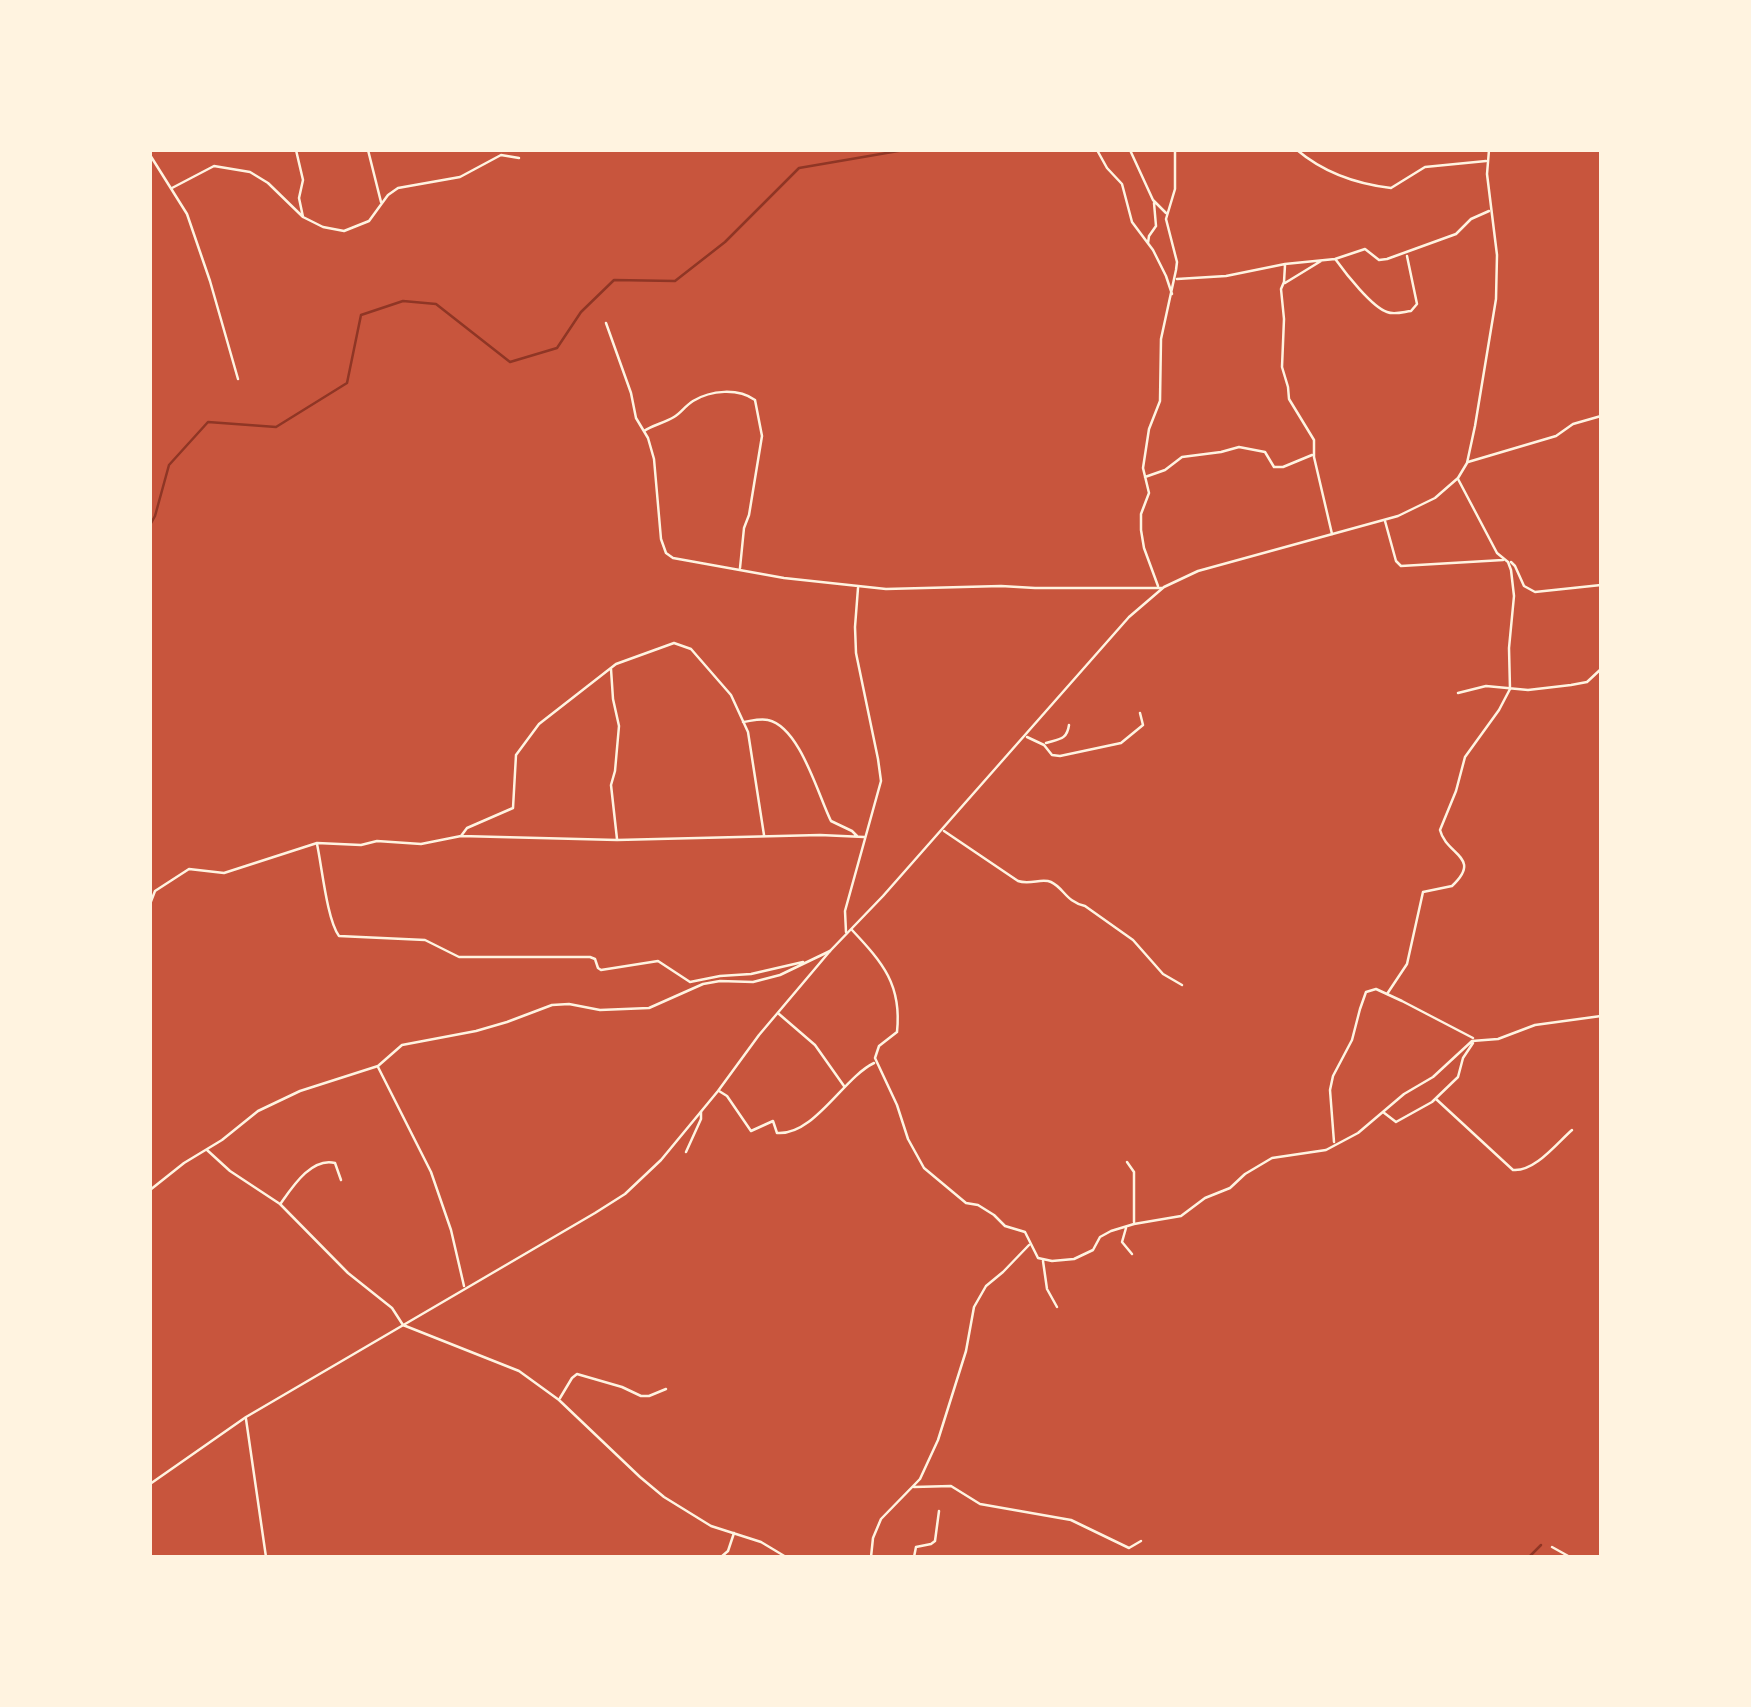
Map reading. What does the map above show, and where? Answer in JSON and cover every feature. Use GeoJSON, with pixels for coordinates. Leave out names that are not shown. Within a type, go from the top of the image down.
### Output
{"type":"FeatureCollection","features":[{"type":"Feature","properties":{"kind":"street"},"geometry":{"type":"LineString","coordinates":[[296,150],[303,182],[299,192],[303,217]]}},
{"type":"Feature","properties":{"kind":"street"},"geometry":{"type":"LineString","coordinates":[[368,150],[382,202]]}},
{"type":"Feature","properties":{"kind":"street"},"geometry":{"type":"LineString","coordinates":[[642,150],[648,150]]}},
{"type":"Feature","properties":{"kind":"street"},"geometry":{"type":"LineString","coordinates":[[1096,150],[1122,184],[1132,222],[1162,268],[1172,296]]}},
{"type":"Feature","properties":{"kind":"street"},"geometry":{"type":"LineString","coordinates":[[1130,150],[1154,202],[1167,214]]}},
{"type":"Feature","properties":{"kind":"street"},"geometry":{"type":"LineString","coordinates":[[1161,588],[1140,530],[1149,493],[1144,477],[1144,452],[1160,400],[1161,339],[1175,279],[1176,262],[1167,214],[1174,189],[1175,150]]}},
{"type":"Feature","properties":{"kind":"street"},"geometry":{"type":"LineString","coordinates":[[1296,150],[1332,172],[1391,188],[1424,167],[1488,161]]}},
{"type":"Feature","properties":{"kind":"street"},"geometry":{"type":"LineString","coordinates":[[150,1484],[246,1417],[625,1194],[669,1152],[830,951],[884,896],[1129,616],[1161,588],[1219,564],[1385,519],[1435,498],[1458,478],[1466,463],[1478,413],[1496,299],[1497,255],[1486,174],[1489,150]]}},
{"type":"Feature","properties":{"kind":"street"},"geometry":{"type":"LineString","coordinates":[[150,154],[180,201],[194,235],[238,379]]}},
{"type":"Feature","properties":{"kind":"street"},"geometry":{"type":"LineString","coordinates":[[172,188],[214,166],[250,172],[268,183],[303,217],[323,227],[350,230],[369,221],[398,188],[456,178],[501,154],[519,158]]}},
{"type":"Feature","properties":{"kind":"street"},"geometry":{"type":"LineString","coordinates":[[1148,243],[1156,226],[1154,202]]}},
{"type":"Feature","properties":{"kind":"street"},"geometry":{"type":"LineString","coordinates":[[1175,279],[1226,276],[1335,259],[1365,250],[1382,260],[1456,234],[1471,219],[1490,210]]}},
{"type":"Feature","properties":{"kind":"street"},"geometry":{"type":"LineString","coordinates":[[1335,259],[1375,305],[1388,313],[1402,313],[1417,304],[1407,253]]}},
{"type":"Feature","properties":{"kind":"street"},"geometry":{"type":"LineString","coordinates":[[1284,283],[1322,261]]}},
{"type":"Feature","properties":{"kind":"street"},"geometry":{"type":"LineString","coordinates":[[1286,264],[1281,290],[1282,367],[1290,402],[1314,440],[1332,534]]}},
{"type":"Feature","properties":{"kind":"street"},"geometry":{"type":"LineString","coordinates":[[606,323],[636,418],[656,466],[661,539],[666,553],[673,558],[784,578],[907,590],[961,586],[1161,588]]}},
{"type":"Feature","properties":{"kind":"street"},"geometry":{"type":"LineString","coordinates":[[644,430],[669,421],[690,402],[705,396],[729,391],[756,400],[762,436],[740,569]]}},
{"type":"Feature","properties":{"kind":"street"},"geometry":{"type":"LineString","coordinates":[[1466,463],[1556,436],[1576,422],[1601,416]]}},
{"type":"Feature","properties":{"kind":"street"},"geometry":{"type":"LineString","coordinates":[[1144,477],[1157,474],[1182,458],[1239,446],[1266,452],[1272,465],[1278,467],[1314,454]]}},
{"type":"Feature","properties":{"kind":"street"},"geometry":{"type":"LineString","coordinates":[[1458,478],[1498,554],[1515,566],[1524,586],[1535,592],[1601,585]]}},
{"type":"Feature","properties":{"kind":"street"},"geometry":{"type":"LineString","coordinates":[[1385,519],[1396,561],[1401,566],[1505,560]]}},
{"type":"Feature","properties":{"kind":"street"},"geometry":{"type":"LineString","coordinates":[[1387,994],[1407,964],[1423,892],[1452,886],[1462,873],[1462,856],[1444,842],[1440,830],[1465,757],[1510,689],[1514,596],[1511,570],[1505,560]]}},
{"type":"Feature","properties":{"kind":"street"},"geometry":{"type":"LineString","coordinates":[[846,934],[845,911],[881,772],[856,653],[858,586]]}},
{"type":"Feature","properties":{"kind":"street"},"geometry":{"type":"LineString","coordinates":[[462,836],[468,828],[513,808],[517,753],[544,720],[611,667],[668,644],[683,644],[728,691],[749,738],[764,836]]}},
{"type":"Feature","properties":{"kind":"street"},"geometry":{"type":"LineString","coordinates":[[611,667],[618,726],[611,785],[617,840]]}},
{"type":"Feature","properties":{"kind":"street"},"geometry":{"type":"LineString","coordinates":[[1458,692],[1486,686],[1528,690],[1587,682],[1601,669]]}},
{"type":"Feature","properties":{"kind":"street"},"geometry":{"type":"LineString","coordinates":[[1025,735],[1057,757],[1120,743],[1143,724],[1140,714]]}},
{"type":"Feature","properties":{"kind":"street"},"geometry":{"type":"LineString","coordinates":[[742,722],[768,720],[784,731],[800,753],[831,821],[857,836]]}},
{"type":"Feature","properties":{"kind":"street"},"geometry":{"type":"LineString","coordinates":[[1043,744],[1063,739],[1069,725]]}},
{"type":"Feature","properties":{"kind":"street"},"geometry":{"type":"LineString","coordinates":[[942,829],[1018,881],[1031,884],[1046,880],[1054,884],[1069,899],[1133,940],[1163,974],[1182,985]]}},
{"type":"Feature","properties":{"kind":"street"},"geometry":{"type":"LineString","coordinates":[[150,904],[155,892],[190,868],[224,872],[317,843],[421,844],[462,836],[617,840],[864,837]]}},
{"type":"Feature","properties":{"kind":"street"},"geometry":{"type":"LineString","coordinates":[[317,843],[330,915],[338,936],[425,940],[459,956],[590,957],[602,970],[658,961],[690,982],[764,972],[809,961]]}},
{"type":"Feature","properties":{"kind":"street"},"geometry":{"type":"LineString","coordinates":[[851,929],[892,981],[897,1032],[879,1046],[876,1063],[924,1168],[964,1202],[978,1205],[1005,1226],[1024,1231],[1035,1255],[1042,1260],[1079,1257],[1093,1250],[1100,1236],[1134,1224],[1176,1218],[1205,1198],[1230,1188],[1260,1164],[1281,1156],[1326,1150],[1358,1133],[1404,1094],[1434,1077],[1476,1040],[1498,1039],[1544,1023],[1601,1016]]}},
{"type":"Feature","properties":{"kind":"street"},"geometry":{"type":"LineString","coordinates":[[150,1190],[258,1111],[288,1096],[378,1066],[402,1045],[476,1031],[552,1005],[642,1010],[703,984],[753,982],[780,975],[830,951]]}},
{"type":"Feature","properties":{"kind":"street"},"geometry":{"type":"LineString","coordinates":[[1334,1144],[1332,1076],[1352,1040],[1366,992],[1376,989],[1476,1040]]}},
{"type":"Feature","properties":{"kind":"street"},"geometry":{"type":"LineString","coordinates":[[778,1013],[814,1045],[844,1087]]}},
{"type":"Feature","properties":{"kind":"street"},"geometry":{"type":"LineString","coordinates":[[1383,1112],[1397,1122],[1428,1105],[1458,1077],[1463,1058],[1476,1040]]}},
{"type":"Feature","properties":{"kind":"street"},"geometry":{"type":"LineString","coordinates":[[718,1091],[727,1096],[751,1131],[773,1121],[777,1133],[784,1134],[814,1116],[862,1070],[876,1063]]}},
{"type":"Feature","properties":{"kind":"street"},"geometry":{"type":"LineString","coordinates":[[378,1066],[431,1172],[465,1288]]}},
{"type":"Feature","properties":{"kind":"street"},"geometry":{"type":"LineString","coordinates":[[1435,1098],[1513,1170],[1524,1170],[1572,1130]]}},
{"type":"Feature","properties":{"kind":"street"},"geometry":{"type":"LineString","coordinates":[[686,1152],[701,1119],[700,1111]]}},
{"type":"Feature","properties":{"kind":"street"},"geometry":{"type":"LineString","coordinates":[[207,1150],[280,1204],[348,1273],[392,1308],[403,1325],[519,1371],[559,1400],[664,1497],[711,1526],[762,1542],[786,1557]]}},
{"type":"Feature","properties":{"kind":"street"},"geometry":{"type":"LineString","coordinates":[[280,1204],[308,1170],[326,1160],[334,1163],[341,1180]]}},
{"type":"Feature","properties":{"kind":"street"},"geometry":{"type":"LineString","coordinates":[[1126,1162],[1134,1172],[1134,1224]]}},
{"type":"Feature","properties":{"kind":"street"},"geometry":{"type":"LineString","coordinates":[[1126,1226],[1122,1242],[1132,1254]]}},
{"type":"Feature","properties":{"kind":"street"},"geometry":{"type":"LineString","coordinates":[[870,1557],[881,1519],[913,1487],[931,1455],[950,1407],[974,1307],[986,1286],[1030,1244]]}},
{"type":"Feature","properties":{"kind":"street"},"geometry":{"type":"LineString","coordinates":[[1042,1260],[1047,1289],[1057,1307]]}},
{"type":"Feature","properties":{"kind":"street"},"geometry":{"type":"LineString","coordinates":[[559,1400],[578,1374],[622,1386],[641,1396],[666,1390]]}},
{"type":"Feature","properties":{"kind":"street"},"geometry":{"type":"LineString","coordinates":[[246,1417],[266,1557]]}},
{"type":"Feature","properties":{"kind":"street"},"geometry":{"type":"LineString","coordinates":[[913,1487],[951,1486],[980,1504],[1071,1520],[1128,1548],[1141,1540]]}},
{"type":"Feature","properties":{"kind":"street"},"geometry":{"type":"LineString","coordinates":[[914,1557],[916,1546],[935,1540],[939,1510]]}},
{"type":"Feature","properties":{"kind":"street"},"geometry":{"type":"LineString","coordinates":[[721,1557],[728,1551],[734,1533]]}},
{"type":"Feature","properties":{"kind":"street"},"geometry":{"type":"LineString","coordinates":[[1552,1547],[1570,1557]]}},
{"type":"Feature","properties":{"kind":"waterway"},"geometry":{"type":"LineString","coordinates":[[150,525],[169,465],[208,422],[276,427],[347,383],[361,315],[403,301],[436,304],[510,362],[557,348],[581,312],[614,280],[675,281],[725,242],[799,168],[904,150]]}},
{"type":"Feature","properties":{"kind":"waterway"},"geometry":{"type":"LineString","coordinates":[[1529,1557],[1541,1545]]}}]}
